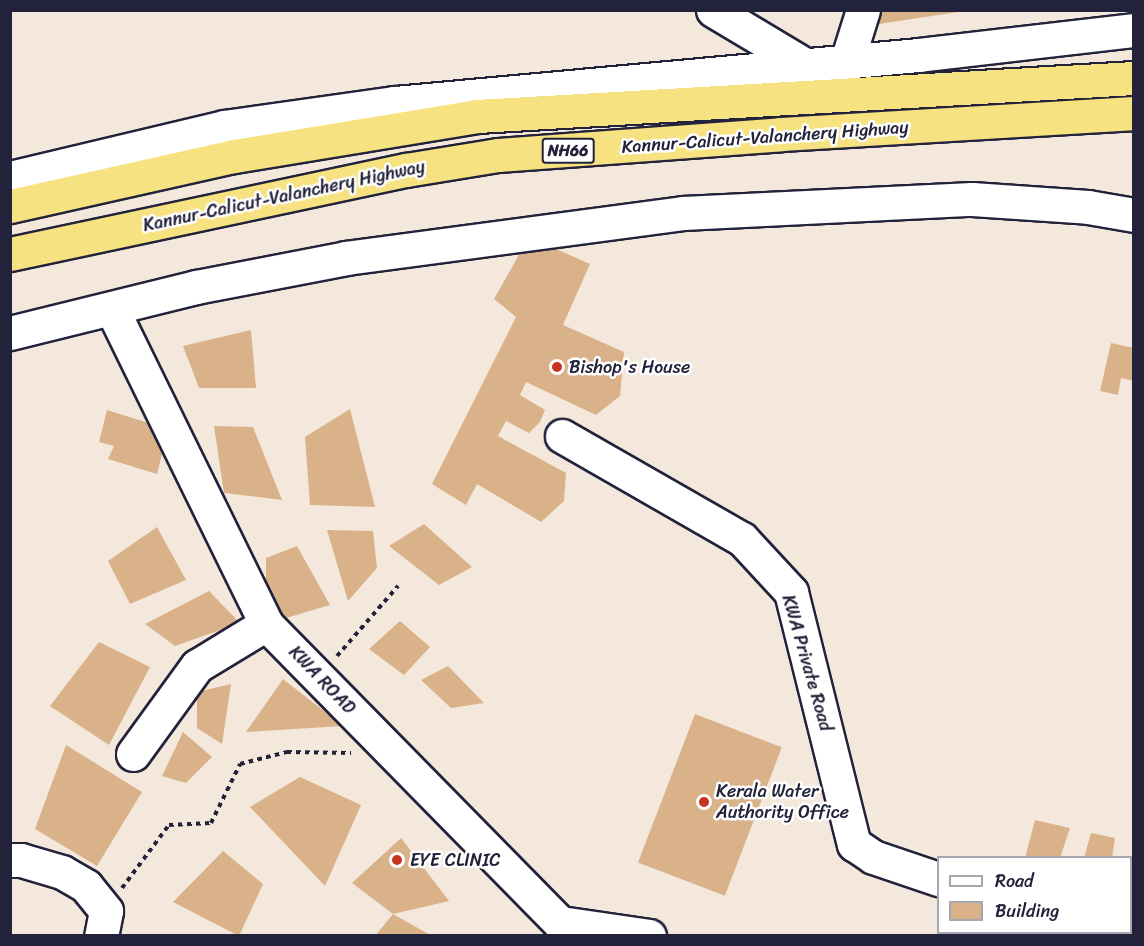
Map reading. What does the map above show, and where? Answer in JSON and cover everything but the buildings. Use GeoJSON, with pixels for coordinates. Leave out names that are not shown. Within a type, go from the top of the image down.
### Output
{"type":"FeatureCollection","features":[{"type":"Feature","properties":{"kind":"highway","name":"Kannur-Calicut-Valanchery Highway"},"geometry":{"type":"LineString","coordinates":[[10,206],[234,156],[477,116],[1134,78]]}},
{"type":"Feature","properties":{"kind":"highway","name":"Kannur-Calicut-Valanchery Highway"},"geometry":{"type":"LineString","coordinates":[[10,254],[406,170],[498,155],[781,134],[1134,113]]}},
{"type":"Feature","properties":{"kind":"street"},"geometry":{"type":"LineString","coordinates":[[713,10],[805,65]]}},
{"type":"Feature","properties":{"kind":"street"},"geometry":{"type":"LineString","coordinates":[[848,61],[856,27],[863,10]]}},
{"type":"Feature","properties":{"kind":"street"},"geometry":{"type":"LineString","coordinates":[[10,177],[224,127],[395,103],[848,61],[1134,30]]}},
{"type":"Feature","properties":{"kind":"street"},"geometry":{"type":"LineString","coordinates":[[10,333],[196,287],[346,258],[683,213],[972,199],[1088,207],[1134,215]]}},
{"type":"Feature","properties":{"kind":"street","name":"KWA ROAD"},"geometry":{"type":"LineString","coordinates":[[112,309],[266,624],[393,753],[557,929],[649,936]]}},
{"type":"Feature","properties":{"kind":"street","name":"KWA Private Road"},"geometry":{"type":"LineString","coordinates":[[562,436],[742,538],[790,592],[854,844],[873,857],[937,878]]}},
{"type":"Feature","properties":{"kind":"street"},"geometry":{"type":"LineString","coordinates":[[133,754],[197,666],[266,624]]}},
{"type":"Feature","properties":{"kind":"street"},"geometry":{"type":"LineString","coordinates":[[10,861],[21,860],[62,872],[86,886],[103,925]]}},
{"type":"Feature","properties":{"kind":"path"},"geometry":{"type":"LineString","coordinates":[[319,677],[398,586]]}},
{"type":"Feature","properties":{"kind":"path"},"geometry":{"type":"LineString","coordinates":[[103,925],[169,825],[211,823],[240,764],[287,752],[393,753]]}},
{"type":"Feature","properties":{"kind":"place","name":"Bishop's House"},"geometry":{"type":"Point","coordinates":[557,367]}},
{"type":"Feature","properties":{"kind":"place","name":"Kerala Water Authority Office"},"geometry":{"type":"Point","coordinates":[704,802]}},
{"type":"Feature","properties":{"kind":"place","name":"EYE CLINIC"},"geometry":{"type":"Point","coordinates":[397,860]}}]}
